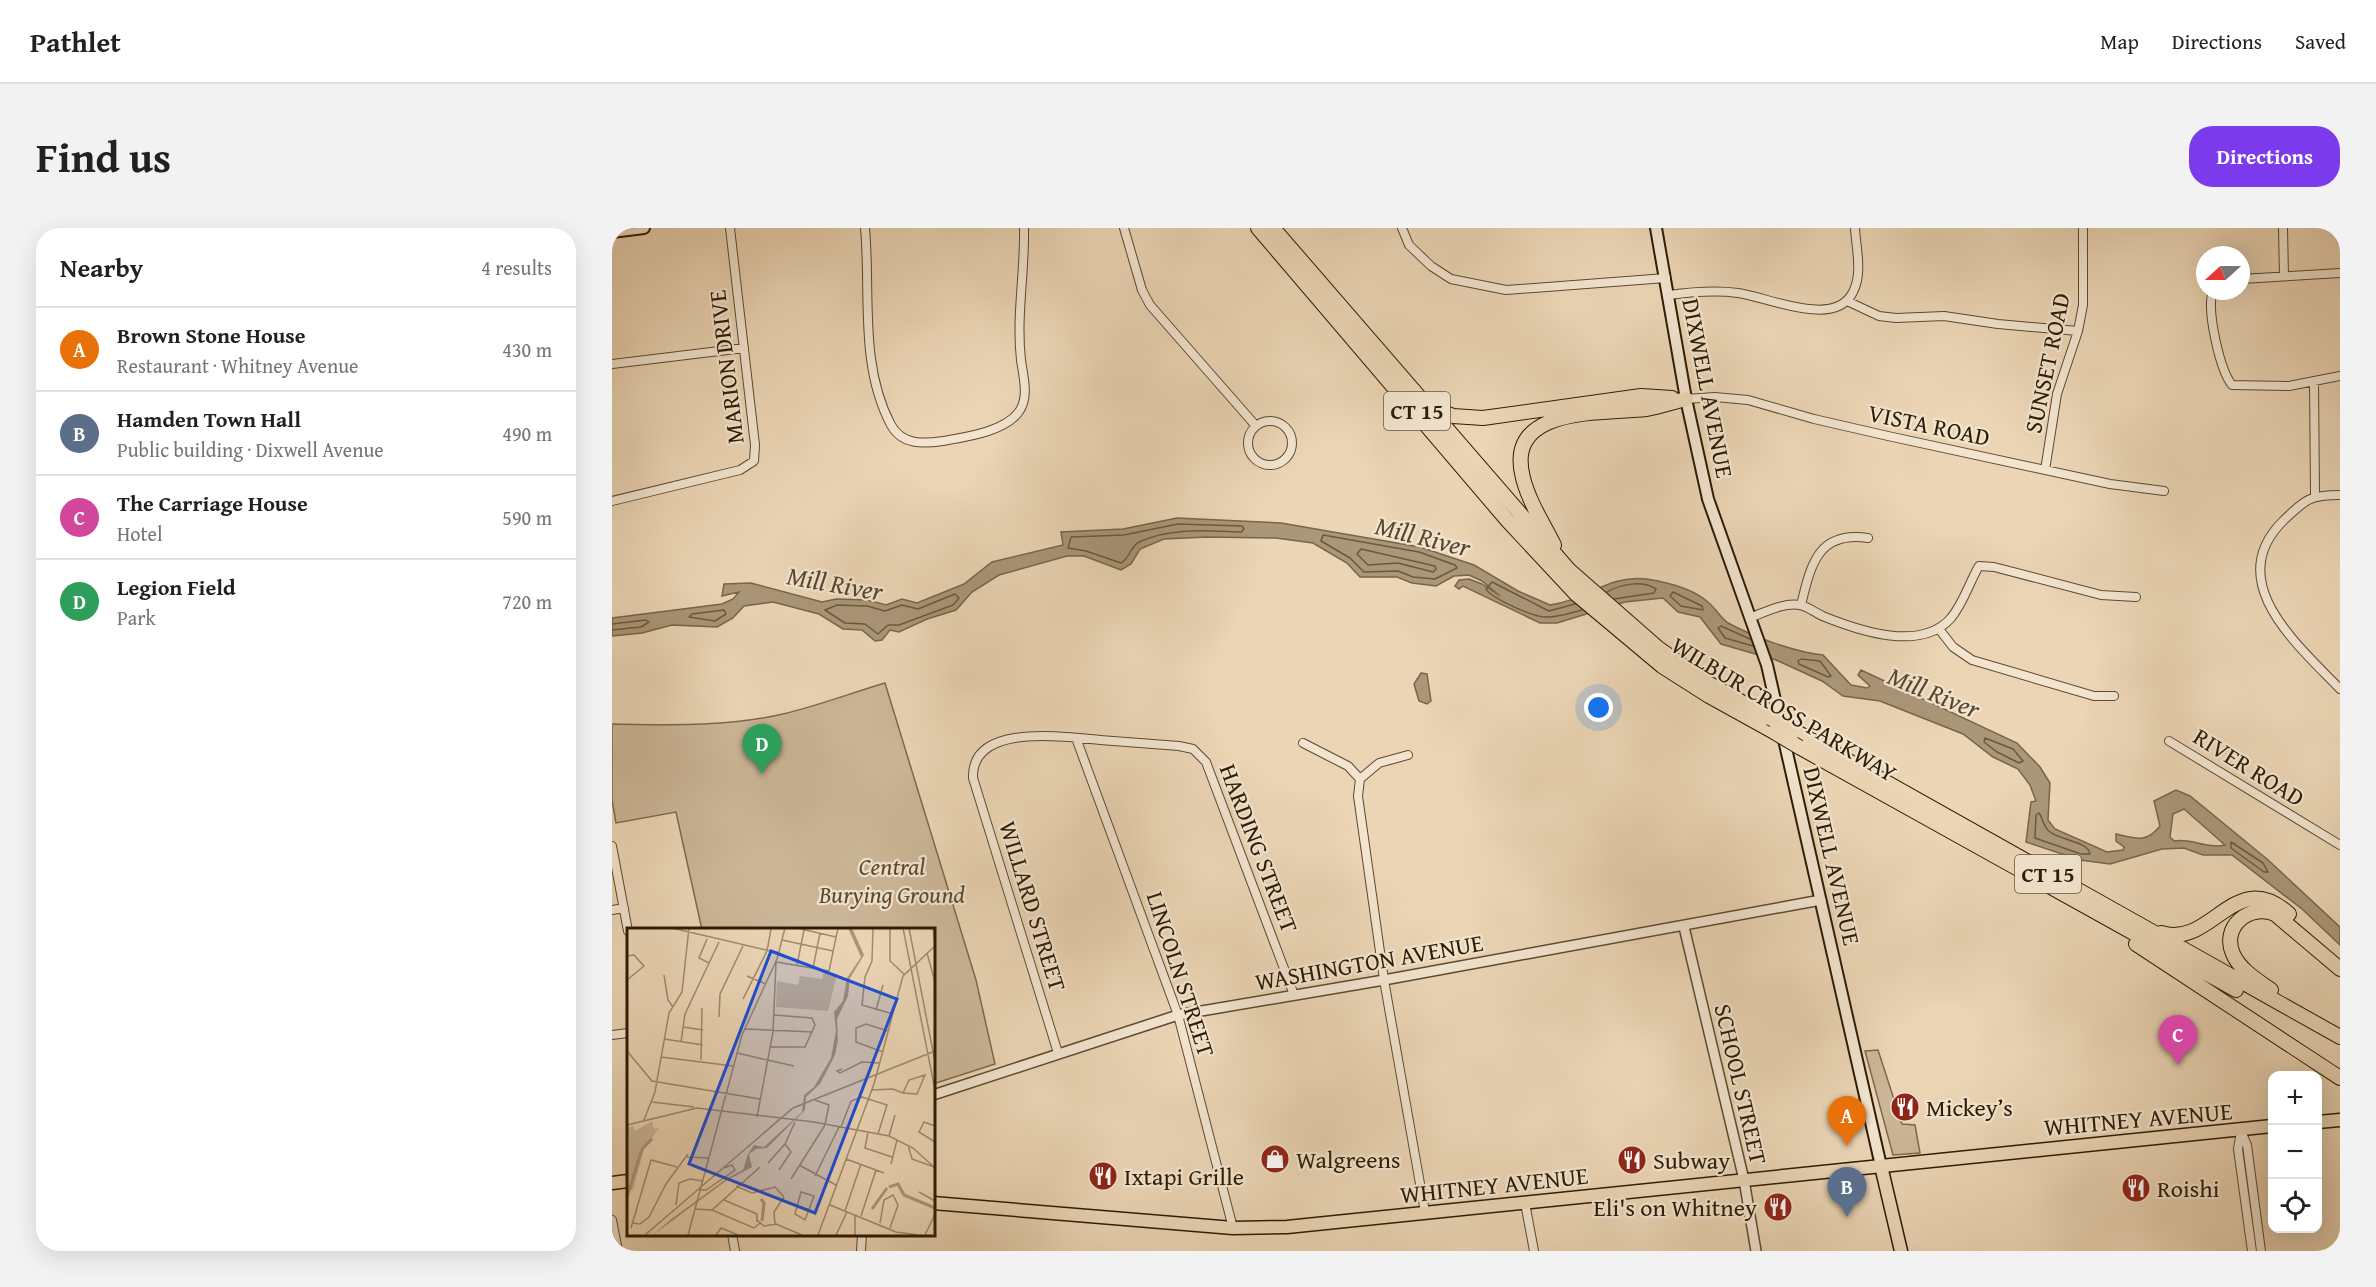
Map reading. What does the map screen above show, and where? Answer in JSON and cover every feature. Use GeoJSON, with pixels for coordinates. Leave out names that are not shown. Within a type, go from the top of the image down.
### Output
{"type":"FeatureCollection","features":[{"type":"Feature","properties":{"kind":"highway","name":"WILBUR CROSS PARKWAY"},"geometry":{"type":"LineString","coordinates":[[1258,228],[1507,520],[1596,613],[1662,666],[1709,696],[1799,747],[2340,1048]]}},
{"type":"Feature","properties":{"kind":"highway","name":"WILBUR CROSS PARKWAY"},"geometry":{"type":"LineString","coordinates":[[1272,228],[1569,570],[1658,648],[1708,682],[1770,718],[2340,1037]]}},
{"type":"Feature","properties":{"kind":"highway"},"geometry":{"type":"LineString","coordinates":[[1424,405],[1453,416],[1483,418],[1641,396],[1686,399]]}},
{"type":"Feature","properties":{"kind":"highway"},"geometry":{"type":"LineString","coordinates":[[1569,570],[1529,497],[1522,476],[1521,454],[1529,438],[1540,425],[1574,414],[1647,408],[1686,399]]}},
{"type":"Feature","properties":{"kind":"highway"},"geometry":{"type":"LineString","coordinates":[[2147,929],[2168,935],[2184,936],[2199,930],[2229,906],[2249,898],[2259,899],[2282,908],[2340,958]]}},
{"type":"Feature","properties":{"kind":"highway"},"geometry":{"type":"LineString","coordinates":[[2302,1016],[2236,961],[2230,939],[2236,924],[2242,917],[2256,911],[2275,914],[2340,969]]}},
{"type":"Feature","properties":{"kind":"highway"},"geometry":{"type":"LineString","coordinates":[[2120,927],[2138,946],[2340,1078]]}},
{"type":"Feature","properties":{"kind":"main road"},"geometry":{"type":"LineString","coordinates":[[612,232],[644,228]]}},
{"type":"Feature","properties":{"kind":"main road","name":"DIXWELL AVENUE"},"geometry":{"type":"LineString","coordinates":[[1656,228],[1686,399],[1711,509],[1766,659],[1901,1251]]}},
{"type":"Feature","properties":{"kind":"main road"},"geometry":{"type":"LineString","coordinates":[[2322,1122],[2340,1120]]}},
{"type":"Feature","properties":{"kind":"main road","name":"WHITNEY AVENUE"},"geometry":{"type":"LineString","coordinates":[[934,1203],[1233,1228],[1287,1227],[2268,1127]]}},
{"type":"Feature","properties":{"kind":"main road"},"geometry":{"type":"LineString","coordinates":[[612,1183],[627,1181]]}},
{"type":"Feature","properties":{"kind":"street","name":"MARION DRIVE"},"geometry":{"type":"LineString","coordinates":[[612,501],[740,470],[752,464],[756,456],[730,228]]}},
{"type":"Feature","properties":{"kind":"street"},"geometry":{"type":"LineString","coordinates":[[865,228],[871,356],[876,384],[893,428],[908,441],[918,443],[980,432],[1010,420],[1018,412],[1025,392],[1019,330],[1024,228]]}},
{"type":"Feature","properties":{"kind":"street"},"geometry":{"type":"LineString","coordinates":[[1124,228],[1142,290],[1150,305],[1256,426]]}},
{"type":"Feature","properties":{"kind":"street"},"geometry":{"type":"LineString","coordinates":[[1402,228],[1409,245],[1431,266],[1451,279],[1506,290],[1666,278]]}},
{"type":"Feature","properties":{"kind":"street"},"geometry":{"type":"LineString","coordinates":[[1848,301],[1857,279],[1855,228]]}},
{"type":"Feature","properties":{"kind":"street","name":"SUNSET ROAD"},"geometry":{"type":"LineString","coordinates":[[2045,470],[2057,394],[2079,331],[2083,305],[2083,228]]}},
{"type":"Feature","properties":{"kind":"street"},"geometry":{"type":"LineString","coordinates":[[2283,228],[2284,276]]}},
{"type":"Feature","properties":{"kind":"street"},"geometry":{"type":"LineString","coordinates":[[2250,278],[2340,273]]}},
{"type":"Feature","properties":{"kind":"street"},"geometry":{"type":"LineString","coordinates":[[1669,295],[1737,293],[1815,311],[1848,301],[1879,316],[1896,318],[1944,316],[1998,324],[2079,331]]}},
{"type":"Feature","properties":{"kind":"street"},"geometry":{"type":"LineString","coordinates":[[2211,300],[2224,376],[2232,385],[2289,386],[2340,376]]}},
{"type":"Feature","properties":{"kind":"street"},"geometry":{"type":"LineString","coordinates":[[612,364],[744,348]]}},
{"type":"Feature","properties":{"kind":"street"},"geometry":{"type":"LineString","coordinates":[[2314,381],[2315,495]]}},
{"type":"Feature","properties":{"kind":"street","name":"VISTA ROAD"},"geometry":{"type":"LineString","coordinates":[[1686,399],[1715,397],[1748,400],[1814,419],[2045,470],[2110,484],[2164,491]]}},
{"type":"Feature","properties":{"kind":"street"},"geometry":{"type":"LineString","coordinates":[[1274,421],[1290,432],[1292,446],[1283,462],[1270,465],[1252,456],[1248,444],[1256,426],[1274,421]]}},
{"type":"Feature","properties":{"kind":"street"},"geometry":{"type":"LineString","coordinates":[[2340,495],[2315,495],[2294,511],[2267,540],[2262,556],[2262,581],[2266,601],[2282,628],[2340,689]]}},
{"type":"Feature","properties":{"kind":"street"},"geometry":{"type":"LineString","coordinates":[[1801,605],[1818,554],[1824,547],[1843,536],[1868,538]]}},
{"type":"Feature","properties":{"kind":"street"},"geometry":{"type":"LineString","coordinates":[[1752,617],[1791,605],[1801,605],[1825,617],[1887,634],[1907,636],[1939,629],[1959,607],[1978,566],[1994,567],[2101,595],[2136,597]]}},
{"type":"Feature","properties":{"kind":"street"},"geometry":{"type":"LineString","coordinates":[[1939,629],[1953,646],[1972,660],[2094,696],[2114,696]]}},
{"type":"Feature","properties":{"kind":"street","name":"WILLARD STREET"},"geometry":{"type":"LineString","coordinates":[[1058,1053],[978,795],[973,770],[984,751],[1019,737],[1036,734],[1076,738]]}},
{"type":"Feature","properties":{"kind":"street","name":"HARDING STREET"},"geometry":{"type":"LineString","coordinates":[[1076,738],[1179,746],[1196,752],[1206,762],[1293,995]]}},
{"type":"Feature","properties":{"kind":"street","name":"LINCOLN STREET"},"geometry":{"type":"LineString","coordinates":[[1076,738],[1178,1014],[1233,1228]]}},
{"type":"Feature","properties":{"kind":"street","name":"RIVER ROAD"},"geometry":{"type":"LineString","coordinates":[[2169,741],[2340,845]]}},
{"type":"Feature","properties":{"kind":"street"},"geometry":{"type":"LineString","coordinates":[[1303,743],[1348,766],[1360,779],[1359,816],[1384,980],[1425,1212]]}},
{"type":"Feature","properties":{"kind":"street"},"geometry":{"type":"LineString","coordinates":[[1360,779],[1379,763],[1408,755]]}},
{"type":"Feature","properties":{"kind":"street"},"geometry":{"type":"LineString","coordinates":[[612,846],[627,928]]}},
{"type":"Feature","properties":{"kind":"street","name":"WASHINGTON AVENUE"},"geometry":{"type":"LineString","coordinates":[[934,1095],[1178,1014],[1684,927],[1821,900]]}},
{"type":"Feature","properties":{"kind":"street"},"geometry":{"type":"LineString","coordinates":[[612,910],[624,908]]}},
{"type":"Feature","properties":{"kind":"street","name":"SCHOOL STREET"},"geometry":{"type":"LineString","coordinates":[[1684,927],[1744,1180],[1756,1251]]}},
{"type":"Feature","properties":{"kind":"street"},"geometry":{"type":"LineString","coordinates":[[612,1035],[627,1033]]}},
{"type":"Feature","properties":{"kind":"street"},"geometry":{"type":"LineString","coordinates":[[2241,1131],[2245,1138],[2261,1249],[2252,1249],[2238,1149],[2241,1131]]}},
{"type":"Feature","properties":{"kind":"street"},"geometry":{"type":"LineString","coordinates":[[2242,1177],[2251,1176]]}},
{"type":"Feature","properties":{"kind":"street"},"geometry":{"type":"LineString","coordinates":[[1525,1203],[1534,1251]]}},
{"type":"Feature","properties":{"kind":"street"},"geometry":{"type":"LineString","coordinates":[[612,1220],[618,1251]]}},
{"type":"Feature","properties":{"kind":"street"},"geometry":{"type":"LineString","coordinates":[[732,1236],[735,1251]]}},
{"type":"Feature","properties":{"kind":"street"},"geometry":{"type":"LineString","coordinates":[[861,1251],[862,1236]]}},
{"type":"Feature","properties":{"kind":"green space","name":"Central Burying Ground"},"geometry":{"type":"Polygon","coordinates":[[[885,683],[976,980],[995,1064],[934,1084],[934,928],[702,928],[676,812],[616,823],[612,800],[612,724],[698,724],[741,721],[808,707],[885,683]]]}},
{"type":"Feature","properties":{"kind":"green space"},"geometry":{"type":"Polygon","coordinates":[[[1878,1050],[1902,1124],[1915,1125],[1920,1153],[1893,1155],[1865,1051],[1878,1050]]]}},
{"type":"Feature","properties":{"kind":"water"},"geometry":{"type":"Polygon","coordinates":[[[1177,518],[1281,523],[1420,547],[1474,565],[1518,591],[1550,605],[1574,599],[1621,580],[1646,579],[1679,587],[1703,598],[1725,621],[1738,628],[1787,647],[1823,655],[1851,685],[1867,688],[1870,686],[1858,675],[1861,670],[2017,743],[2040,767],[2050,783],[2048,820],[2055,829],[2107,852],[2123,850],[2124,847],[2116,841],[2116,834],[2141,838],[2150,835],[2160,826],[2154,801],[2176,790],[2190,796],[2267,859],[2340,927],[2340,945],[2302,909],[2232,855],[2203,855],[2184,848],[2162,849],[2110,864],[2080,860],[2026,842],[2031,802],[2036,801],[2030,785],[2018,769],[1993,757],[1963,734],[1880,701],[1843,696],[1822,681],[1776,660],[1721,644],[1700,617],[1678,612],[1663,598],[1625,602],[1557,623],[1540,623],[1463,586],[1459,589],[1455,586],[1459,580],[1469,579],[1482,584],[1500,596],[1482,581],[1469,575],[1454,576],[1436,586],[1412,583],[1397,577],[1360,577],[1347,563],[1313,543],[1276,538],[1207,537],[1164,539],[1140,549],[1131,564],[1121,570],[1084,556],[1067,556],[999,575],[972,592],[956,610],[927,619],[899,632],[890,630],[882,640],[875,641],[862,630],[843,629],[819,614],[773,602],[744,606],[733,618],[717,627],[672,625],[642,633],[612,636],[612,618],[722,604],[733,599],[739,592],[722,596],[724,584],[751,583],[822,602],[836,599],[868,600],[886,605],[902,599],[917,603],[964,584],[992,562],[1063,545],[1061,532],[1123,529],[1177,518]],[[2184,809],[2173,814],[2170,837],[2174,841],[2181,840],[2211,846],[2225,845],[2184,809]]]}},
{"type":"Feature","properties":{"kind":"water"},"geometry":{"type":"Polygon","coordinates":[[[1421,673],[1427,674],[1431,701],[1427,704],[1419,701],[1414,684],[1421,673]]]}},
{"type":"Feature","properties":{"kind":"place","name":"Legion Field"},"geometry":{"type":"Point","coordinates":[762,774]}},
{"type":"Feature","properties":{"kind":"place","name":"The Carriage House"},"geometry":{"type":"Point","coordinates":[2178,1065]}},
{"type":"Feature","properties":{"kind":"place","name":"Mickey’s"},"geometry":{"type":"Point","coordinates":[1905,1107]}},
{"type":"Feature","properties":{"kind":"place","name":"Brown Stone House"},"geometry":{"type":"Point","coordinates":[1847,1146]}},
{"type":"Feature","properties":{"kind":"place","name":"Walgreens"},"geometry":{"type":"Point","coordinates":[1275,1159]}},
{"type":"Feature","properties":{"kind":"place","name":"Subway"},"geometry":{"type":"Point","coordinates":[1632,1160]}},
{"type":"Feature","properties":{"kind":"place","name":"Ixtapi Grille"},"geometry":{"type":"Point","coordinates":[1103,1176]}},
{"type":"Feature","properties":{"kind":"place","name":"Roishi"},"geometry":{"type":"Point","coordinates":[2136,1188]}},
{"type":"Feature","properties":{"kind":"place","name":"Eli's on Whitney"},"geometry":{"type":"Point","coordinates":[1778,1207]}},
{"type":"Feature","properties":{"kind":"place","name":"Hamden Town Hall"},"geometry":{"type":"Point","coordinates":[1847,1217]}},
{"type":"Feature","properties":{"kind":"water label","name":"Mill River"},"geometry":{"type":"Point","coordinates":[1423,536]}},
{"type":"Feature","properties":{"kind":"water label","name":"Mill River"},"geometry":{"type":"Point","coordinates":[835,583]}},
{"type":"Feature","properties":{"kind":"water label","name":"Mill River"},"geometry":{"type":"Point","coordinates":[1934,692]}}]}
